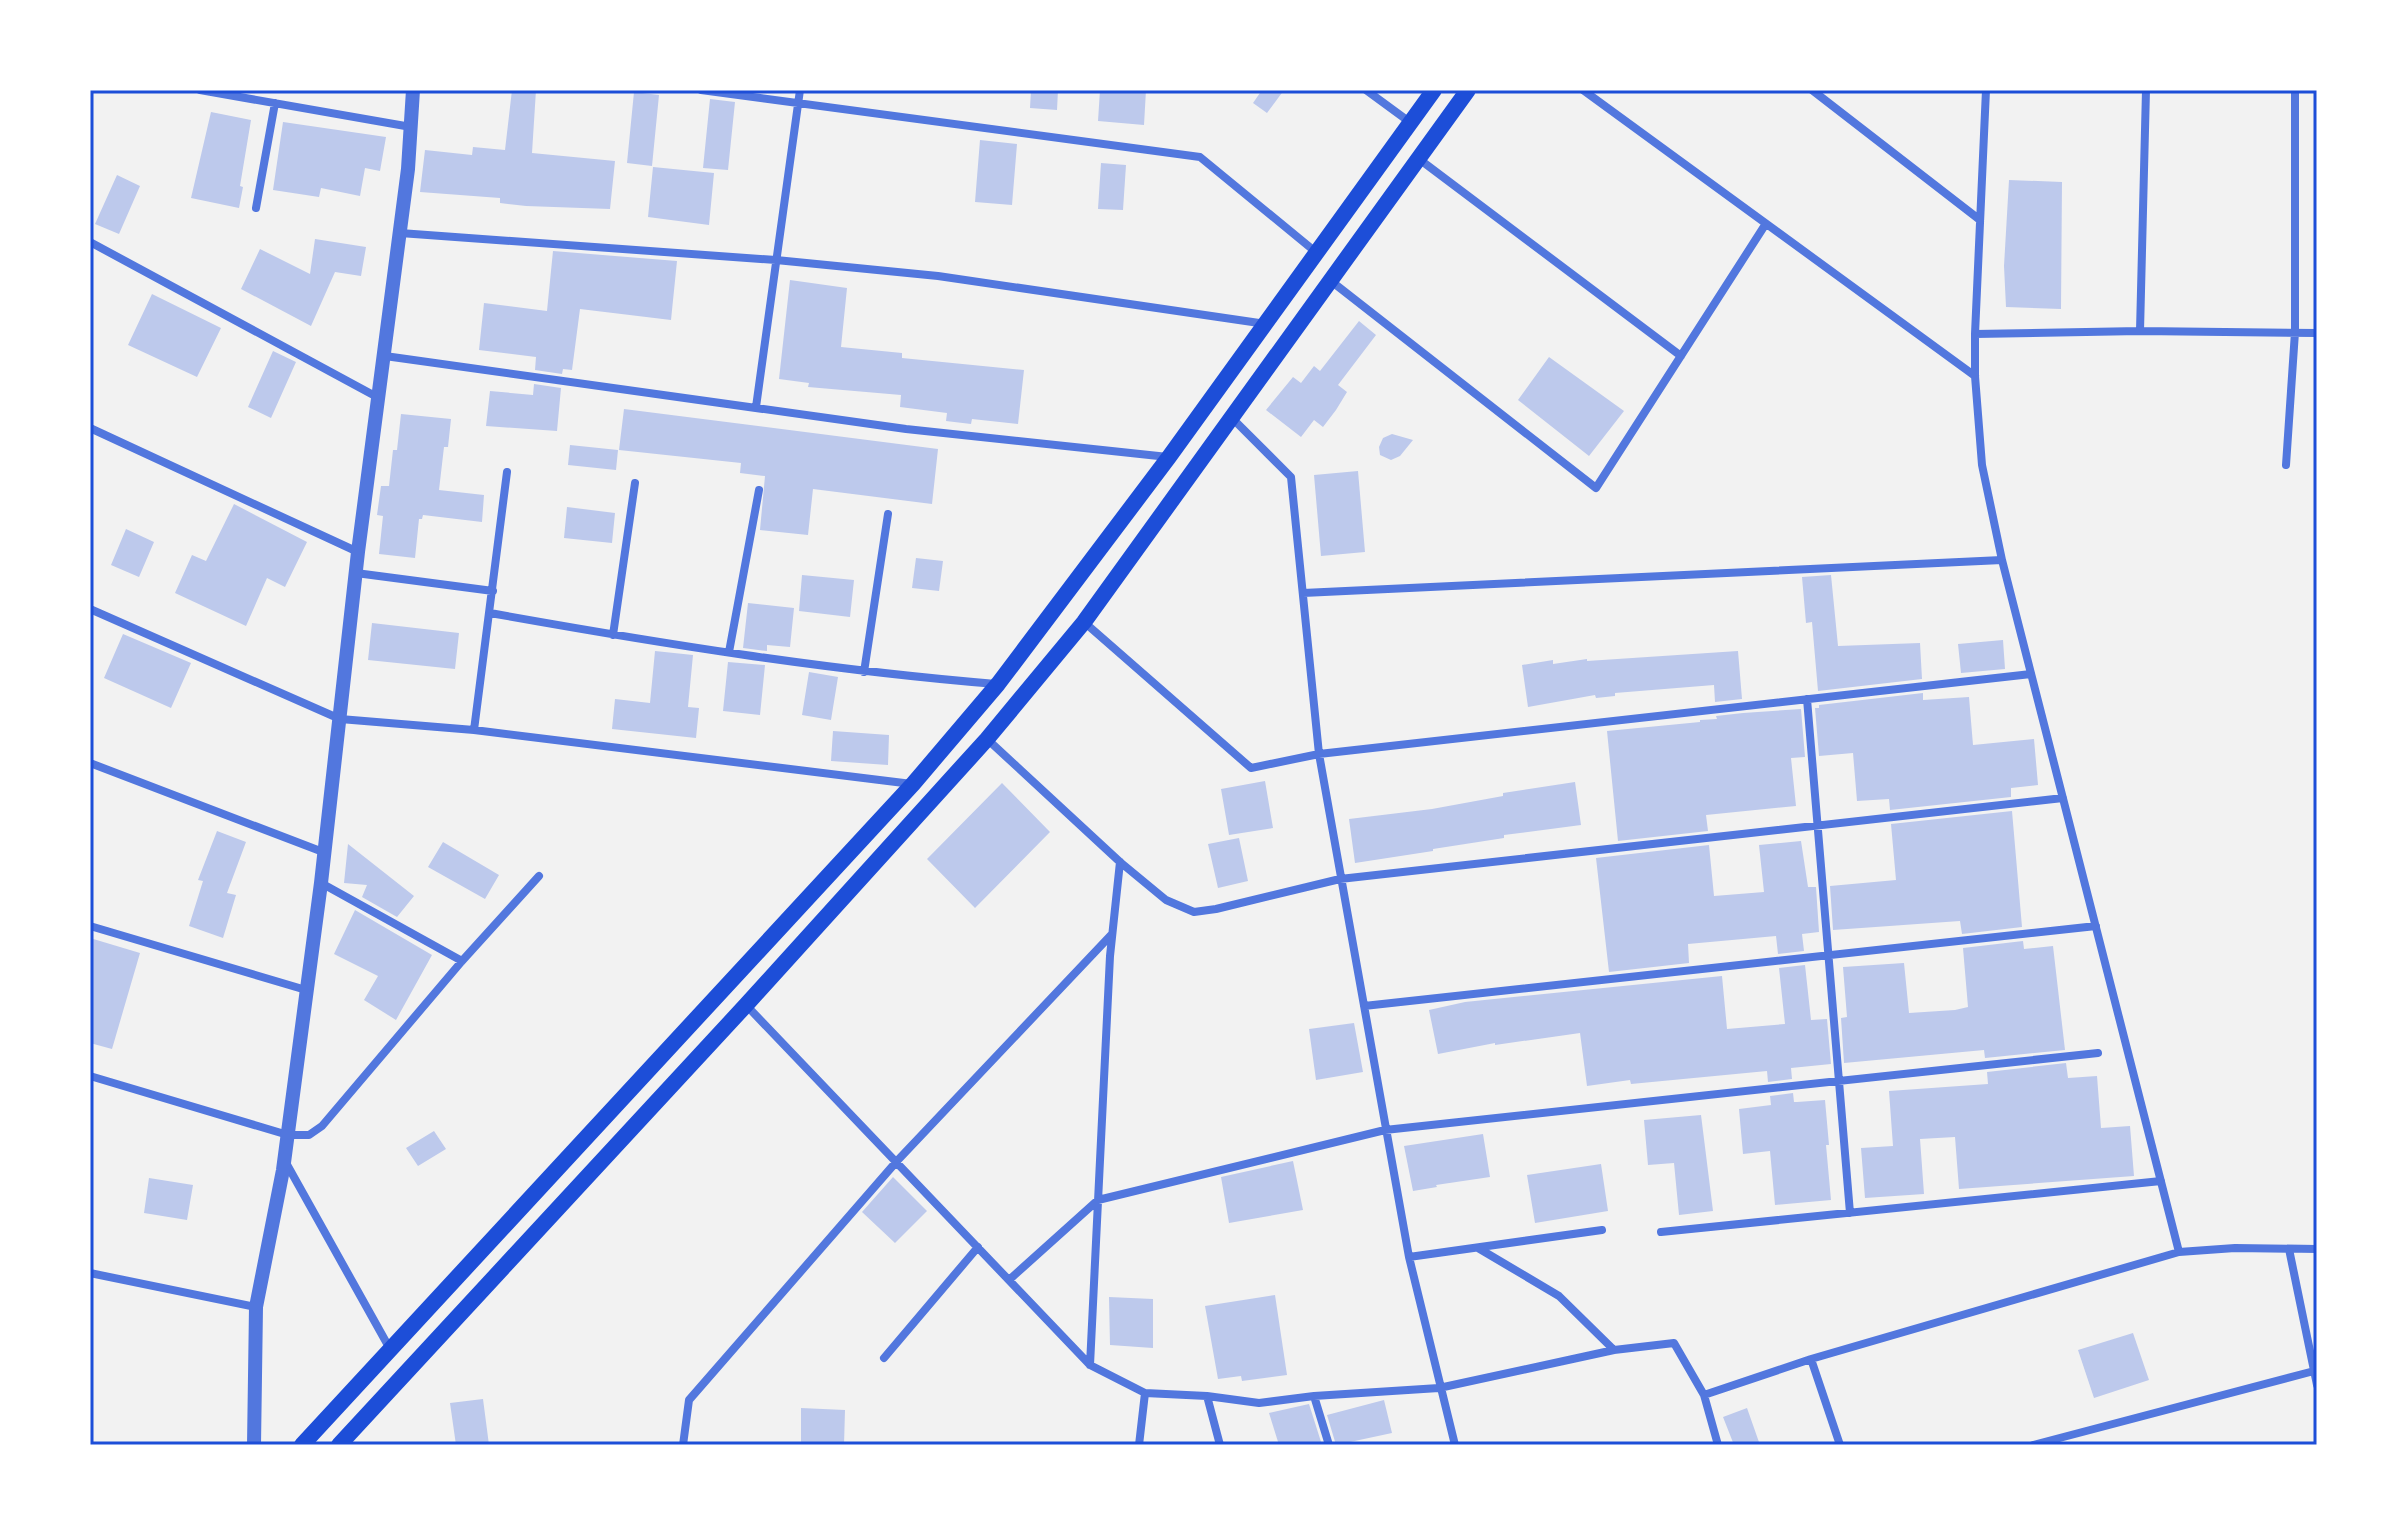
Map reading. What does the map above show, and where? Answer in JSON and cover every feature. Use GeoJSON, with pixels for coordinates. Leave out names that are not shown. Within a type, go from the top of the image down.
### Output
{"type":"FeatureCollection","features":[{"type":"Feature","properties":{"kind":"main road"},"geometry":{"type":"LineString","coordinates":[[302,1445],[913,784],[998,684],[1169,457],[1434,90]]}},
{"type":"Feature","properties":{"kind":"main road"},"geometry":{"type":"LineString","coordinates":[[339,1445],[987,739],[1084,622],[1468,90]]}},
{"type":"Feature","properties":{"kind":"street"},"geometry":{"type":"LineString","coordinates":[[200,90],[411,127]]}},
{"type":"Feature","properties":{"kind":"street"},"geometry":{"type":"LineString","coordinates":[[254,1445],[256,1307],[285,1160],[321,883],[358,552],[400,233],[413,90]]}},
{"type":"Feature","properties":{"kind":"street"},"geometry":{"type":"LineString","coordinates":[[701,90],[1200,157],[1317,253]]}},
{"type":"Feature","properties":{"kind":"street"},"geometry":{"type":"LineString","coordinates":[[756,407],[800,90]]}},
{"type":"Feature","properties":{"kind":"street"},"geometry":{"type":"LineString","coordinates":[[1366,90],[1411,123]]}},
{"type":"Feature","properties":{"kind":"street"},"geometry":{"type":"LineString","coordinates":[[1583,90],[1975,376]]}},
{"type":"Feature","properties":{"kind":"street"},"geometry":{"type":"LineString","coordinates":[[1812,90],[1980,220]]}},
{"type":"Feature","properties":{"kind":"street"},"geometry":{"type":"LineString","coordinates":[[1986,90],[1975,334],[1982,465],[2002,560],[2179,1252]]}},
{"type":"Feature","properties":{"kind":"street"},"geometry":{"type":"LineString","coordinates":[[2140,331],[2146,90]]}},
{"type":"Feature","properties":{"kind":"street"},"geometry":{"type":"LineString","coordinates":[[2286,465],[2295,332],[2295,90]]}},
{"type":"Feature","properties":{"kind":"street"},"geometry":{"type":"LineString","coordinates":[[256,208],[275,103]]}},
{"type":"Feature","properties":{"kind":"street"},"geometry":{"type":"LineString","coordinates":[[1419,159],[1681,356]]}},
{"type":"Feature","properties":{"kind":"street"},"geometry":{"type":"LineString","coordinates":[[1331,281],[1596,488],[1765,225]]}},
{"type":"Feature","properties":{"kind":"street"},"geometry":{"type":"LineString","coordinates":[[400,233],[776,260],[938,276],[1266,324]]}},
{"type":"Feature","properties":{"kind":"street"},"geometry":{"type":"LineString","coordinates":[[90,242],[377,397]]}},
{"type":"Feature","properties":{"kind":"street"},"geometry":{"type":"LineString","coordinates":[[1975,334],[2140,331],[2317,333]]}},
{"type":"Feature","properties":{"kind":"street"},"geometry":{"type":"LineString","coordinates":[[385,356],[906,429],[1169,457]]}},
{"type":"Feature","properties":{"kind":"street"},"geometry":{"type":"LineString","coordinates":[[1232,418],[1291,477],[1319,754],[1340,879],[1409,1257],[1455,1445]]}},
{"type":"Feature","properties":{"kind":"street"},"geometry":{"type":"LineString","coordinates":[[90,428],[358,552]]}},
{"type":"Feature","properties":{"kind":"street"},"geometry":{"type":"LineString","coordinates":[[474,730],[507,472]]}},
{"type":"Feature","properties":{"kind":"street"},"geometry":{"type":"LineString","coordinates":[[613,635],[635,483]]}},
{"type":"Feature","properties":{"kind":"street"},"geometry":{"type":"LineString","coordinates":[[729,652],[759,490]]}},
{"type":"Feature","properties":{"kind":"street"},"geometry":{"type":"LineString","coordinates":[[864,672],[888,514]]}},
{"type":"Feature","properties":{"kind":"street"},"geometry":{"type":"LineString","coordinates":[[1303,593],[2002,560]]}},
{"type":"Feature","properties":{"kind":"street"},"geometry":{"type":"LineString","coordinates":[[356,573],[493,591]]}},
{"type":"Feature","properties":{"kind":"street"},"geometry":{"type":"LineString","coordinates":[[90,609],[340,719],[474,730],[913,784]]}},
{"type":"Feature","properties":{"kind":"street"},"geometry":{"type":"LineString","coordinates":[[490,613],[613,635],[864,672],[998,684]]}},
{"type":"Feature","properties":{"kind":"street"},"geometry":{"type":"LineString","coordinates":[[1084,622],[1251,768],[1319,754],[2031,674]]}},
{"type":"Feature","properties":{"kind":"street"},"geometry":{"type":"LineString","coordinates":[[1807,699],[1850,1213]]}},
{"type":"Feature","properties":{"kind":"street"},"geometry":{"type":"LineString","coordinates":[[987,739],[1120,862],[1166,900],[1194,912],[1340,879],[2063,798]]}},
{"type":"Feature","properties":{"kind":"street"},"geometry":{"type":"LineString","coordinates":[[90,763],[323,852]]}},
{"type":"Feature","properties":{"kind":"street"},"geometry":{"type":"LineString","coordinates":[[1090,1365],[1112,934],[1120,862]]}},
{"type":"Feature","properties":{"kind":"street"},"geometry":{"type":"LineString","coordinates":[[90,1076],[288,1135],[309,1135],[322,1126],[462,961],[539,876]]}},
{"type":"Feature","properties":{"kind":"street"},"geometry":{"type":"LineString","coordinates":[[321,883],[462,961]]}},
{"type":"Feature","properties":{"kind":"street"},"geometry":{"type":"LineString","coordinates":[[90,926],[306,990]]}},
{"type":"Feature","properties":{"kind":"street"},"geometry":{"type":"LineString","coordinates":[[1364,1006],[2096,926]]}},
{"type":"Feature","properties":{"kind":"street"},"geometry":{"type":"LineString","coordinates":[[683,1445],[689,1400],[897,1161],[1112,934]]}},
{"type":"Feature","properties":{"kind":"street"},"geometry":{"type":"LineString","coordinates":[[746,1005],[1090,1365],[1145,1393],[1207,1396],[1259,1403],[1314,1396],[1439,1388],[1614,1350],[1674,1343],[1704,1395],[1718,1445]]}},
{"type":"Feature","properties":{"kind":"street"},"geometry":{"type":"LineString","coordinates":[[1009,1280],[1098,1200],[1385,1130],[2098,1053]]}},
{"type":"Feature","properties":{"kind":"street"},"geometry":{"type":"LineString","coordinates":[[285,1160],[390,1349]]}},
{"type":"Feature","properties":{"kind":"street"},"geometry":{"type":"LineString","coordinates":[[1661,1232],[2161,1181]]}},
{"type":"Feature","properties":{"kind":"street"},"geometry":{"type":"LineString","coordinates":[[1409,1257],[1602,1230]]}},
{"type":"Feature","properties":{"kind":"street"},"geometry":{"type":"LineString","coordinates":[[884,1358],[978,1247]]}},
{"type":"Feature","properties":{"kind":"street"},"geometry":{"type":"LineString","coordinates":[[1478,1247],[1559,1296],[1614,1350]]}},
{"type":"Feature","properties":{"kind":"street"},"geometry":{"type":"LineString","coordinates":[[1704,1395],[1811,1359],[2179,1252],[2235,1248],[2317,1249]]}},
{"type":"Feature","properties":{"kind":"street"},"geometry":{"type":"LineString","coordinates":[[2289,1249],[2317,1385]]}},
{"type":"Feature","properties":{"kind":"street"},"geometry":{"type":"LineString","coordinates":[[90,1273],[256,1307]]}},
{"type":"Feature","properties":{"kind":"street"},"geometry":{"type":"LineString","coordinates":[[1811,1359],[1840,1445]]}},
{"type":"Feature","properties":{"kind":"street"},"geometry":{"type":"LineString","coordinates":[[2033,1445],[2314,1371]]}},
{"type":"Feature","properties":{"kind":"street"},"geometry":{"type":"LineString","coordinates":[[1139,1445],[1145,1393]]}},
{"type":"Feature","properties":{"kind":"street"},"geometry":{"type":"LineString","coordinates":[[1207,1396],[1220,1445]]}},
{"type":"Feature","properties":{"kind":"street"},"geometry":{"type":"LineString","coordinates":[[1314,1396],[1329,1445]]}},
{"type":"Feature","properties":{"kind":"building"},"geometry":{"type":"Polygon","coordinates":[[[512,90],[536,90],[532,153],[615,161],[610,209],[526,206],[500,203],[500,198],[420,192],[425,150],[472,155],[473,147],[505,150],[512,90]]]}},
{"type":"Feature","properties":{"kind":"building"},"geometry":{"type":"Polygon","coordinates":[[[1031,90],[1058,90],[1057,110],[1030,108],[1031,90]]]}},
{"type":"Feature","properties":{"kind":"building"},"geometry":{"type":"Polygon","coordinates":[[[1100,90],[1146,90],[1144,125],[1098,121],[1100,90]]]}},
{"type":"Feature","properties":{"kind":"building"},"geometry":{"type":"Polygon","coordinates":[[[1262,90],[1284,90],[1267,113],[1253,103],[1262,90]]]}},
{"type":"Feature","properties":{"kind":"building"},"geometry":{"type":"Polygon","coordinates":[[[634,92],[659,95],[652,166],[627,163],[634,92]]]}},
{"type":"Feature","properties":{"kind":"building"},"geometry":{"type":"Polygon","coordinates":[[[710,99],[735,102],[728,170],[703,168],[710,99]]]}},
{"type":"Feature","properties":{"kind":"building"},"geometry":{"type":"Polygon","coordinates":[[[211,112],[251,120],[239,208],[191,198],[211,112]]]}},
{"type":"Feature","properties":{"kind":"building"},"geometry":{"type":"Polygon","coordinates":[[[283,122],[386,137],[380,171],[365,168],[360,196],[321,188],[319,197],[273,190],[283,122]]]}},
{"type":"Feature","properties":{"kind":"building"},"geometry":{"type":"Polygon","coordinates":[[[980,140],[1017,144],[1012,205],[975,202],[980,140]]]}},
{"type":"Feature","properties":{"kind":"building"},"geometry":{"type":"Polygon","coordinates":[[[1101,163],[1126,165],[1123,210],[1098,209],[1101,163]]]}},
{"type":"Feature","properties":{"kind":"building"},"geometry":{"type":"Polygon","coordinates":[[[653,167],[714,173],[709,225],[648,217],[653,167]]]}},
{"type":"Feature","properties":{"kind":"building"},"geometry":{"type":"Polygon","coordinates":[[[117,175],[140,186],[119,234],[95,224],[117,175]]]}},
{"type":"Feature","properties":{"kind":"building"},"geometry":{"type":"Polygon","coordinates":[[[2009,180],[2062,182],[2061,309],[2006,307],[2004,266],[2009,180]]]}},
{"type":"Feature","properties":{"kind":"building"},"geometry":{"type":"Polygon","coordinates":[[[315,239],[366,247],[361,276],[335,272],[311,326],[241,289],[260,249],[310,274],[315,239]]]}},
{"type":"Feature","properties":{"kind":"building"},"geometry":{"type":"Polygon","coordinates":[[[553,251],[677,261],[671,320],[580,309],[572,370],[563,369],[562,374],[535,370],[536,357],[479,350],[484,303],[547,311],[553,251]]]}},
{"type":"Feature","properties":{"kind":"building"},"geometry":{"type":"Polygon","coordinates":[[[790,280],[847,288],[841,347],[902,353],[902,358],[1024,370],[1018,424],[972,419],[971,424],[946,421],[947,413],[900,407],[901,395],[808,387],[809,383],[779,379],[790,280]]]}},
{"type":"Feature","properties":{"kind":"building"},"geometry":{"type":"Polygon","coordinates":[[[152,294],[221,328],[197,377],[128,345],[152,294]]]}},
{"type":"Feature","properties":{"kind":"building"},"geometry":{"type":"Polygon","coordinates":[[[1359,321],[1376,335],[1338,385],[1347,392],[1336,410],[1323,427],[1314,420],[1301,437],[1266,410],[1293,377],[1301,383],[1314,366],[1320,371],[1359,321]]]}},
{"type":"Feature","properties":{"kind":"building"},"geometry":{"type":"Polygon","coordinates":[[[273,351],[296,362],[271,418],[248,407],[273,351]]]}},
{"type":"Feature","properties":{"kind":"building"},"geometry":{"type":"Polygon","coordinates":[[[1549,357],[1624,411],[1589,456],[1518,400],[1549,357]]]}},
{"type":"Feature","properties":{"kind":"building"},"geometry":{"type":"Polygon","coordinates":[[[534,384],[561,388],[557,431],[486,426],[490,391],[533,395],[534,384]]]}},
{"type":"Feature","properties":{"kind":"building"},"geometry":{"type":"Polygon","coordinates":[[[624,409],[938,449],[932,504],[813,489],[808,535],[760,530],[765,476],[740,473],[741,463],[619,450],[624,409]]]}},
{"type":"Feature","properties":{"kind":"building"},"geometry":{"type":"Polygon","coordinates":[[[401,414],[451,419],[439,490],[484,495],[482,522],[423,515],[419,519],[415,558],[379,554],[383,516],[377,515],[381,486],[389,486],[401,414]]]}},
{"type":"Feature","properties":{"kind":"building"},"geometry":{"type":"Polygon","coordinates":[[[1392,434],[1413,440],[1400,456],[1391,460],[1380,455],[1379,447],[1383,438],[1392,434]]]}},
{"type":"Feature","properties":{"kind":"building"},"geometry":{"type":"Polygon","coordinates":[[[570,445],[618,450],[616,470],[568,465],[570,445]]]}},
{"type":"Feature","properties":{"kind":"building"},"geometry":{"type":"Polygon","coordinates":[[[1358,471],[1365,552],[1321,556],[1314,475],[1358,471]]]}},
{"type":"Feature","properties":{"kind":"building"},"geometry":{"type":"Polygon","coordinates":[[[234,504],[307,542],[285,587],[267,578],[246,626],[175,593],[192,555],[206,561],[234,504]]]}},
{"type":"Feature","properties":{"kind":"building"},"geometry":{"type":"Polygon","coordinates":[[[567,507],[615,513],[612,543],[564,538],[567,507]]]}},
{"type":"Feature","properties":{"kind":"building"},"geometry":{"type":"Polygon","coordinates":[[[126,529],[154,542],[139,577],[111,565],[126,529]]]}},
{"type":"Feature","properties":{"kind":"building"},"geometry":{"type":"Polygon","coordinates":[[[916,558],[943,561],[939,591],[912,588],[916,558]]]}},
{"type":"Feature","properties":{"kind":"building"},"geometry":{"type":"Polygon","coordinates":[[[802,575],[854,580],[850,617],[799,611],[802,575]]]}},
{"type":"Feature","properties":{"kind":"building"},"geometry":{"type":"Polygon","coordinates":[[[1831,575],[1838,646],[1920,643],[1922,679],[1818,691],[1812,622],[1806,623],[1802,577],[1831,575]]]}},
{"type":"Feature","properties":{"kind":"building"},"geometry":{"type":"Polygon","coordinates":[[[748,603],[794,608],[790,647],[767,645],[767,651],[743,648],[748,603]]]}},
{"type":"Feature","properties":{"kind":"building"},"geometry":{"type":"Polygon","coordinates":[[[372,623],[459,633],[455,669],[368,660],[372,623]]]}},
{"type":"Feature","properties":{"kind":"building"},"geometry":{"type":"Polygon","coordinates":[[[123,634],[191,663],[171,708],[104,678],[123,634]]]}},
{"type":"Feature","properties":{"kind":"building"},"geometry":{"type":"Polygon","coordinates":[[[2003,640],[2005,669],[1961,673],[1958,644],[2003,640]]]}},
{"type":"Feature","properties":{"kind":"building"},"geometry":{"type":"Polygon","coordinates":[[[655,651],[693,655],[688,707],[699,708],[696,738],[612,729],[615,699],[650,703],[655,651]]]}},
{"type":"Feature","properties":{"kind":"building"},"geometry":{"type":"Polygon","coordinates":[[[1738,651],[1742,699],[1715,702],[1714,685],[1615,693],[1615,696],[1596,698],[1595,695],[1528,707],[1522,665],[1553,660],[1553,664],[1587,659],[1738,651]]]}},
{"type":"Feature","properties":{"kind":"building"},"geometry":{"type":"Polygon","coordinates":[[[728,662],[765,665],[760,715],[723,711],[728,662]]]}},
{"type":"Feature","properties":{"kind":"building"},"geometry":{"type":"Polygon","coordinates":[[[809,672],[838,677],[831,720],[802,715],[809,672]]]}},
{"type":"Feature","properties":{"kind":"building"},"geometry":{"type":"Polygon","coordinates":[[[1923,693],[1923,700],[1969,697],[1973,745],[2034,739],[2038,785],[2011,788],[2011,797],[1890,810],[1889,799],[1857,801],[1853,753],[1819,756],[1815,708],[1819,705],[1923,693]]]}},
{"type":"Feature","properties":{"kind":"building"},"geometry":{"type":"Polygon","coordinates":[[[1801,709],[1805,757],[1791,758],[1796,806],[1706,815],[1708,831],[1618,841],[1607,731],[1700,722],[1717,719],[1716,716],[1801,709]]]}},
{"type":"Feature","properties":{"kind":"building"},"geometry":{"type":"Polygon","coordinates":[[[833,731],[889,735],[888,765],[831,761],[833,731]]]}},
{"type":"Feature","properties":{"kind":"building"},"geometry":{"type":"Polygon","coordinates":[[[1265,781],[1273,828],[1229,835],[1221,789],[1265,781]]]}},
{"type":"Feature","properties":{"kind":"building"},"geometry":{"type":"Polygon","coordinates":[[[1575,782],[1581,825],[1504,835],[1504,838],[1355,863],[1349,819],[1432,809],[1503,796],[1503,793],[1575,782]]]}},
{"type":"Feature","properties":{"kind":"building"},"geometry":{"type":"Polygon","coordinates":[[[1002,783],[1050,832],[975,908],[927,859],[1002,783]]]}},
{"type":"Feature","properties":{"kind":"building"},"geometry":{"type":"Polygon","coordinates":[[[2012,811],[2022,927],[1962,934],[1960,921],[1833,930],[1830,886],[1896,880],[1891,824],[2012,811]]]}},
{"type":"Feature","properties":{"kind":"building"},"geometry":{"type":"Polygon","coordinates":[[[217,831],[246,842],[227,893],[236,895],[223,938],[189,926],[203,881],[198,880],[217,831]]]}},
{"type":"Feature","properties":{"kind":"building"},"geometry":{"type":"Polygon","coordinates":[[[1239,838],[1248,881],[1218,888],[1208,844],[1239,838]]]}},
{"type":"Feature","properties":{"kind":"building"},"geometry":{"type":"Polygon","coordinates":[[[1801,841],[1808,887],[1816,887],[1819,932],[1802,934],[1804,951],[1778,954],[1776,936],[1688,944],[1689,963],[1609,972],[1596,858],[1709,845],[1714,896],[1764,892],[1759,845],[1801,841]]]}},
{"type":"Feature","properties":{"kind":"building"},"geometry":{"type":"Polygon","coordinates":[[[443,842],[499,875],[485,899],[428,867],[443,842]]]}},
{"type":"Feature","properties":{"kind":"building"},"geometry":{"type":"Polygon","coordinates":[[[348,844],[414,896],[397,917],[362,897],[367,885],[344,883],[348,844]]]}},
{"type":"Feature","properties":{"kind":"building"},"geometry":{"type":"Polygon","coordinates":[[[355,910],[432,955],[396,1020],[364,1000],[378,976],[334,954],[355,910]]]}},
{"type":"Feature","properties":{"kind":"building"},"geometry":{"type":"Polygon","coordinates":[[[90,938],[140,953],[112,1049],[90,1043],[90,938]]]}},
{"type":"Feature","properties":{"kind":"building"},"geometry":{"type":"Polygon","coordinates":[[[2023,941],[2024,949],[2053,946],[2065,1050],[1985,1058],[1984,1050],[1844,1063],[1841,1018],[1847,1017],[1843,967],[1904,963],[1909,1013],[1955,1010],[1968,1007],[1963,948],[2023,941]]]}},
{"type":"Feature","properties":{"kind":"building"},"geometry":{"type":"Polygon","coordinates":[[[1805,965],[1811,1020],[1827,1019],[1831,1064],[1791,1068],[1792,1079],[1768,1082],[1767,1071],[1631,1084],[1630,1080],[1587,1086],[1580,1033],[1495,1043],[1438,1054],[1429,1010],[1465,1002],[1722,976],[1727,1029],[1785,1024],[1779,968],[1805,965]]]}},
{"type":"Feature","properties":{"kind":"building"},"geometry":{"type":"Polygon","coordinates":[[[1354,1023],[1363,1072],[1316,1080],[1309,1029],[1354,1023]]]}},
{"type":"Feature","properties":{"kind":"building"},"geometry":{"type":"Polygon","coordinates":[[[2066,1063],[2068,1078],[2097,1076],[2101,1128],[2130,1126],[2134,1176],[1959,1189],[1955,1137],[1920,1139],[1924,1194],[1865,1198],[1861,1148],[1893,1146],[1889,1091],[1988,1084],[1987,1072],[2066,1063]]]}},
{"type":"Feature","properties":{"kind":"building"},"geometry":{"type":"Polygon","coordinates":[[[1793,1093],[1794,1102],[1825,1100],[1831,1200],[1775,1205],[1770,1151],[1743,1154],[1739,1109],[1771,1105],[1770,1096],[1793,1093]]]}},
{"type":"Feature","properties":{"kind":"building"},"geometry":{"type":"Polygon","coordinates":[[[1701,1115],[1713,1211],[1679,1215],[1674,1163],[1648,1165],[1644,1120],[1701,1115]]]}},
{"type":"Feature","properties":{"kind":"building"},"geometry":{"type":"Polygon","coordinates":[[[434,1131],[446,1149],[418,1166],[406,1148],[434,1131]]]}},
{"type":"Feature","properties":{"kind":"building"},"geometry":{"type":"Polygon","coordinates":[[[1483,1134],[1490,1177],[1413,1191],[1404,1146],[1483,1134]]]}},
{"type":"Feature","properties":{"kind":"building"},"geometry":{"type":"Polygon","coordinates":[[[1293,1161],[1303,1210],[1229,1223],[1221,1177],[1293,1161]]]}},
{"type":"Feature","properties":{"kind":"building"},"geometry":{"type":"Polygon","coordinates":[[[1601,1164],[1608,1211],[1535,1223],[1527,1175],[1601,1164]]]}},
{"type":"Feature","properties":{"kind":"building"},"geometry":{"type":"Polygon","coordinates":[[[893,1177],[927,1211],[895,1243],[862,1212],[893,1177]]]}},
{"type":"Feature","properties":{"kind":"building"},"geometry":{"type":"Polygon","coordinates":[[[149,1178],[193,1185],[187,1220],[144,1213],[149,1178]]]}},
{"type":"Feature","properties":{"kind":"building"},"geometry":{"type":"Polygon","coordinates":[[[1275,1295],[1287,1375],[1242,1381],[1241,1376],[1218,1379],[1205,1306],[1275,1295]]]}},
{"type":"Feature","properties":{"kind":"building"},"geometry":{"type":"Polygon","coordinates":[[[1109,1297],[1153,1299],[1153,1348],[1110,1345],[1109,1297]]]}},
{"type":"Feature","properties":{"kind":"building"},"geometry":{"type":"Polygon","coordinates":[[[2133,1333],[2149,1380],[2094,1398],[2078,1350],[2133,1333]]]}},
{"type":"Feature","properties":{"kind":"building"},"geometry":{"type":"Polygon","coordinates":[[[483,1399],[489,1445],[456,1445],[450,1403],[483,1399]]]}},
{"type":"Feature","properties":{"kind":"building"},"geometry":{"type":"Polygon","coordinates":[[[1384,1400],[1392,1433],[1336,1445],[1327,1415],[1384,1400]]]}},
{"type":"Feature","properties":{"kind":"building"},"geometry":{"type":"Polygon","coordinates":[[[1309,1404],[1322,1445],[1279,1445],[1269,1413],[1309,1404]]]}},
{"type":"Feature","properties":{"kind":"building"},"geometry":{"type":"Polygon","coordinates":[[[801,1408],[845,1410],[844,1445],[801,1445],[801,1408]]]}},
{"type":"Feature","properties":{"kind":"building"},"geometry":{"type":"Polygon","coordinates":[[[1747,1408],[1760,1445],[1734,1445],[1723,1417],[1747,1408]]]}}]}
